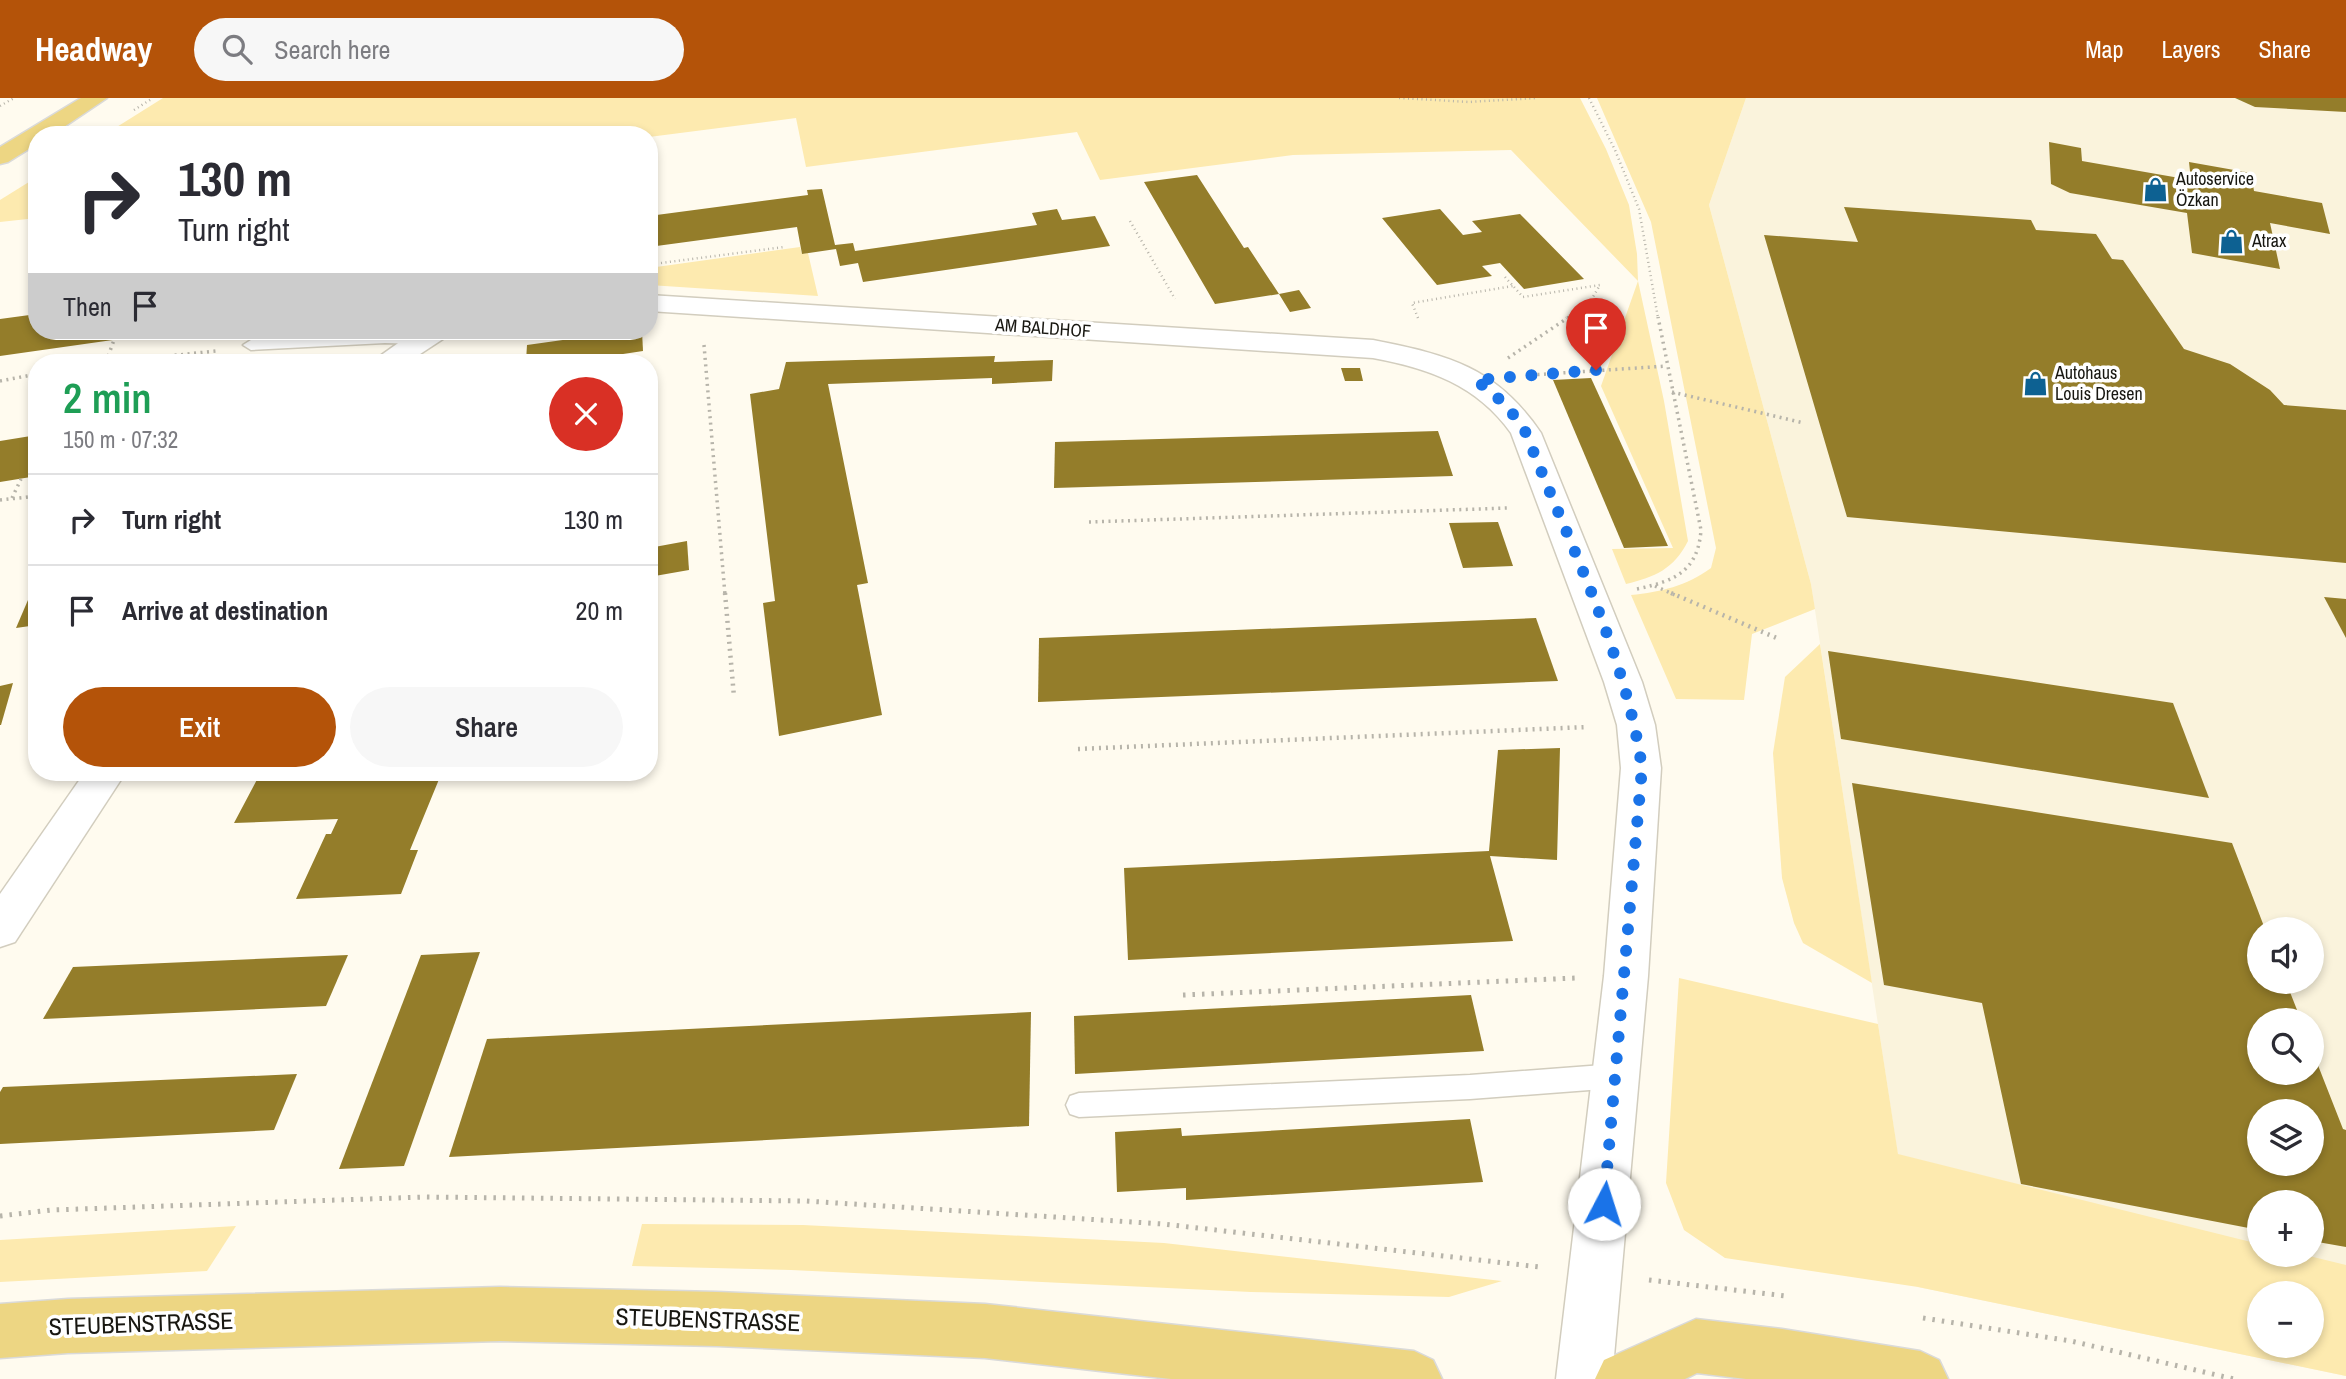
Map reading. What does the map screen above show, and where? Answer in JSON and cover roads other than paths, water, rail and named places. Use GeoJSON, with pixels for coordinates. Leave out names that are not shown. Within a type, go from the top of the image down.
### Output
{"type":"FeatureCollection","features":[{"type":"Feature","properties":{"kind":"main road"},"geometry":{"type":"LineString","coordinates":[[18,108],[56,98]]}},
{"type":"Feature","properties":{"kind":"main road"},"geometry":{"type":"LineString","coordinates":[[50,126],[96,98]]}},
{"type":"Feature","properties":{"kind":"main road"},"geometry":{"type":"LineString","coordinates":[[0,157],[28,140]]}},
{"type":"Feature","properties":{"kind":"main road","name":"STEUBENSTRASSE"},"geometry":{"type":"LineString","coordinates":[[0,1331],[82,1325],[500,1314],[717,1319],[985,1331],[1414,1379]]}},
{"type":"Feature","properties":{"kind":"main road"},"geometry":{"type":"LineString","coordinates":[[1623,1379],[1696,1346],[1782,1356],[1920,1379]]}},
{"type":"Feature","properties":{"kind":"street","name":"AM BALDHOF"},"geometry":{"type":"LineString","coordinates":[[658,304],[1373,349],[1435,363],[1475,380],[1495,394],[1513,412],[1526,433],[1623,682],[1636,725],[1642,768],[1626,976],[1584,1379]]}},
{"type":"Feature","properties":{"kind":"street"},"geometry":{"type":"LineString","coordinates":[[401,354],[421,340]]}},
{"type":"Feature","properties":{"kind":"street"},"geometry":{"type":"LineString","coordinates":[[0,929],[100,781]]}},
{"type":"Feature","properties":{"kind":"lane"},"geometry":{"type":"LineString","coordinates":[[251,345],[347,340]]}},
{"type":"Feature","properties":{"kind":"lane"},"geometry":{"type":"LineString","coordinates":[[1079,1105],[1470,1087],[1616,1076]]}},
{"type":"Feature","properties":{"kind":"place","name":"Autoservice Özkan"},"geometry":{"type":"Point","coordinates":[2156,189]}},
{"type":"Feature","properties":{"kind":"place","name":"Atrax"},"geometry":{"type":"Point","coordinates":[2232,241]}},
{"type":"Feature","properties":{"kind":"place","name":"Autohaus Louis Dresen"},"geometry":{"type":"Point","coordinates":[2035,383]}}]}
